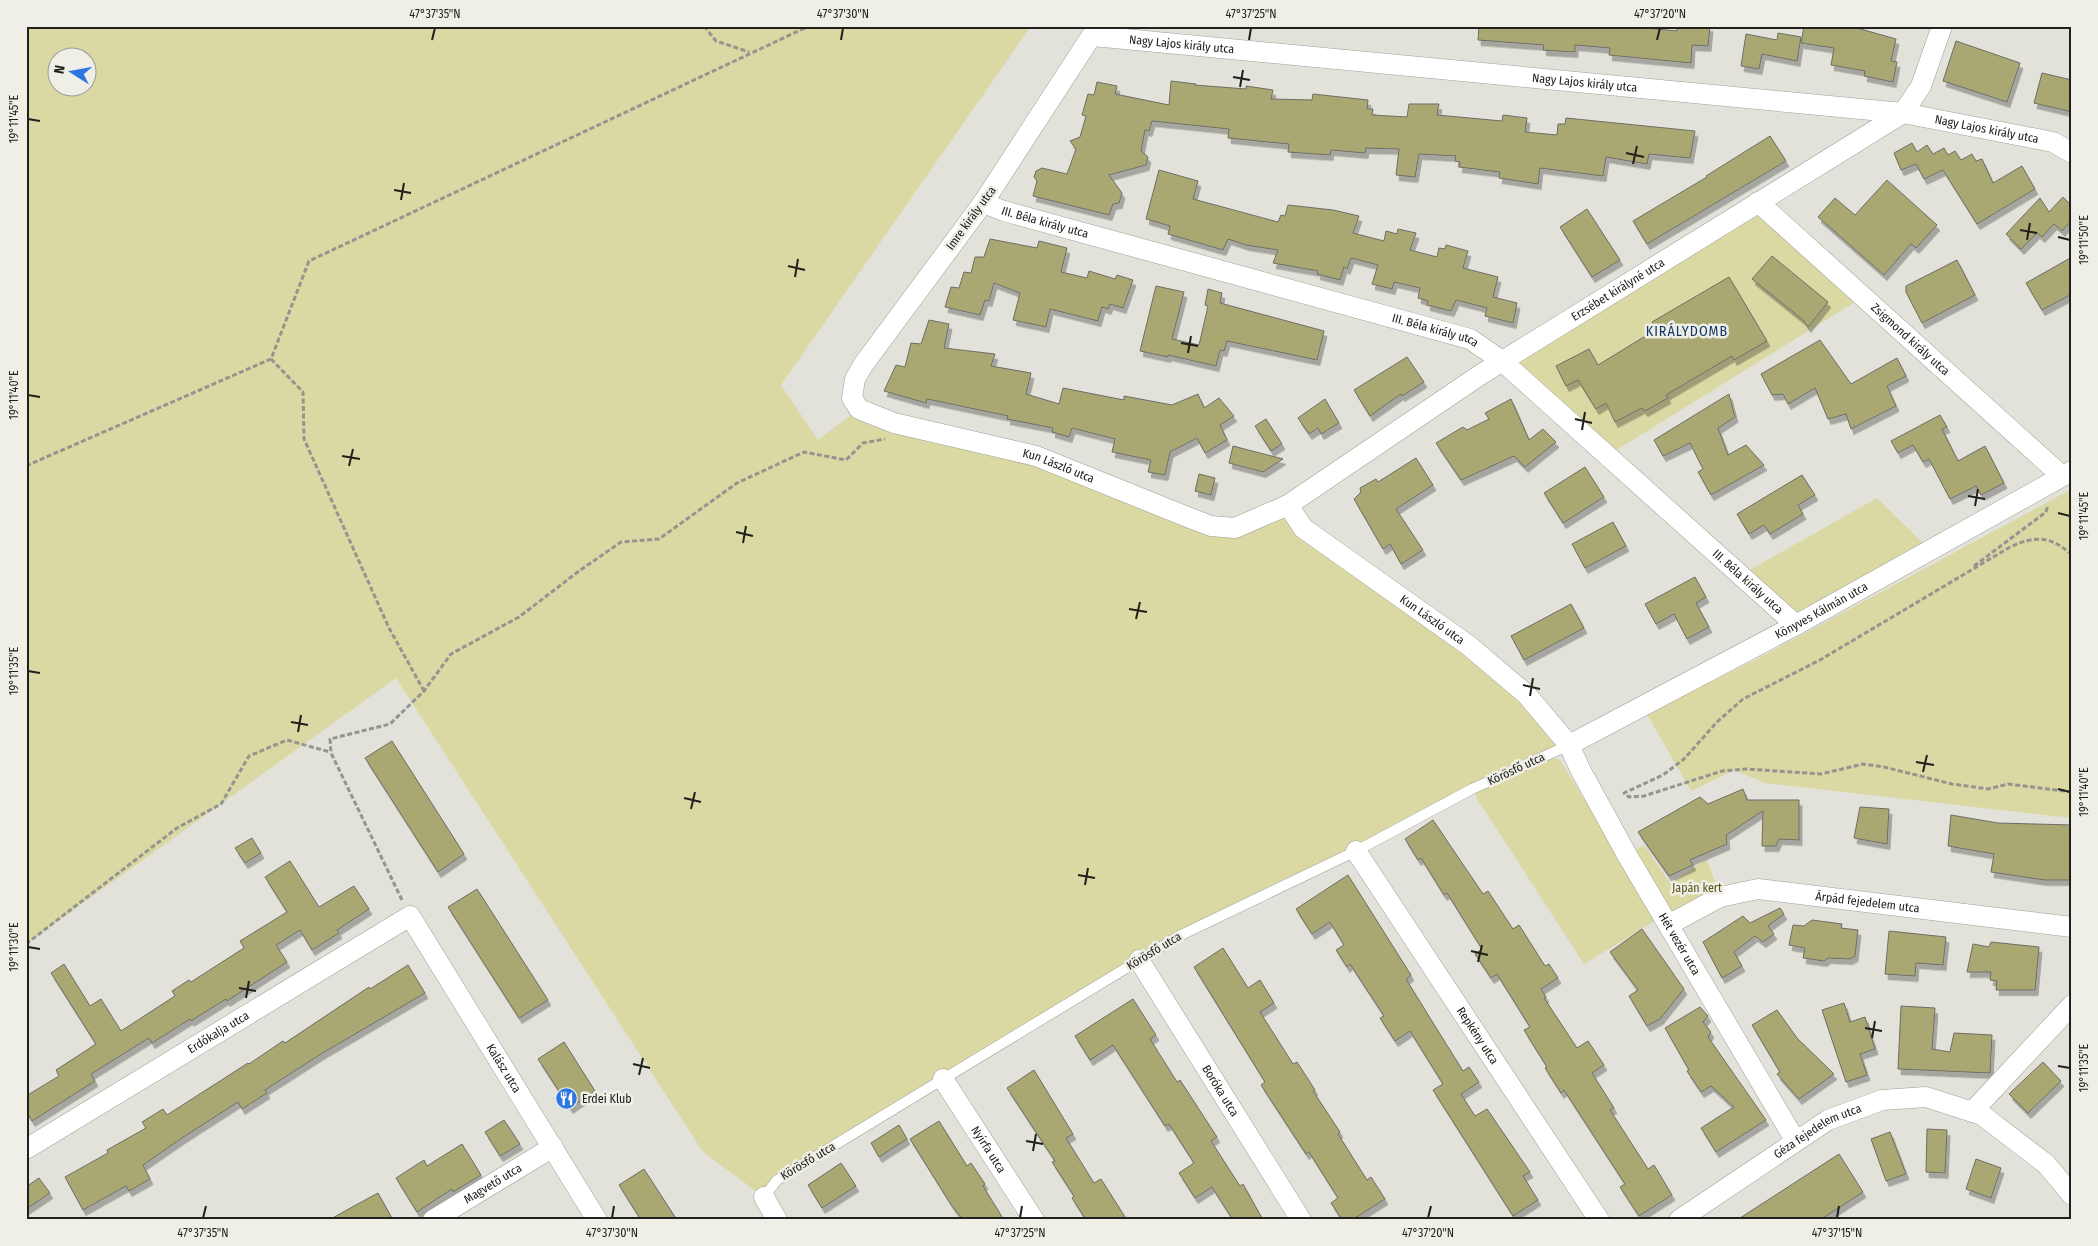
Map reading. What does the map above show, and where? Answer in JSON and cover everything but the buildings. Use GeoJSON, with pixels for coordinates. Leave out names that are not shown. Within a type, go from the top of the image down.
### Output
{"type":"FeatureCollection","features":[{"type":"Feature","properties":{"kind":"street","name":"Erzsébet királyné utca"},"geometry":{"type":"LineString","coordinates":[[1254,520],[1288,505],[1502,361],[1903,113],[1921,86],[1942,26]]}},
{"type":"Feature","properties":{"kind":"street","name":"Nagy Lajos király utca"},"geometry":{"type":"LineString","coordinates":[[1095,31],[1903,113],[2053,142],[2072,153]]}},
{"type":"Feature","properties":{"kind":"street","name":"Imre király utca"},"geometry":{"type":"LineString","coordinates":[[858,409],[852,398],[855,379],[863,365],[983,203],[1095,31]]}},
{"type":"Feature","properties":{"kind":"street","name":"Zsigmond király utca"},"geometry":{"type":"LineString","coordinates":[[1758,202],[2060,478]]}},
{"type":"Feature","properties":{"kind":"street","name":"III. Béla király utca"},"geometry":{"type":"LineString","coordinates":[[983,203],[1081,233],[1470,339],[1502,361],[1796,625]]}},
{"type":"Feature","properties":{"kind":"street","name":"Kun László utca"},"geometry":{"type":"LineString","coordinates":[[858,409],[894,423],[1036,456],[1211,526],[1235,528],[1254,520]]}},
{"type":"Feature","properties":{"kind":"street","name":"Könyves Kálmán utca"},"geometry":{"type":"LineString","coordinates":[[1569,745],[1796,625],[2060,478]]}},
{"type":"Feature","properties":{"kind":"street","name":"Kun László utca"},"geometry":{"type":"LineString","coordinates":[[1288,505],[1303,528],[1432,618],[1526,694],[1569,745]]}},
{"type":"Feature","properties":{"kind":"street","name":"Hét vezér utca"},"geometry":{"type":"LineString","coordinates":[[1569,745],[1581,772],[1627,855],[1670,924],[1795,1140]]}},
{"type":"Feature","properties":{"kind":"street","name":"Repkény utca"},"geometry":{"type":"LineString","coordinates":[[1356,851],[1599,1220]]}},
{"type":"Feature","properties":{"kind":"street","name":"Árpád fejedelem utca"},"geometry":{"type":"LineString","coordinates":[[1670,924],[1720,897],[1758,889],[2072,927]]}},
{"type":"Feature","properties":{"kind":"street","name":"Kalász utca"},"geometry":{"type":"LineString","coordinates":[[410,916],[597,1220]]}},
{"type":"Feature","properties":{"kind":"street","name":"Erdőkalja utca"},"geometry":{"type":"LineString","coordinates":[[26,1150],[410,916]]}},
{"type":"Feature","properties":{"kind":"street","name":"Boróka utca"},"geometry":{"type":"LineString","coordinates":[[1139,960],[1302,1220]]}},
{"type":"Feature","properties":{"kind":"street"},"geometry":{"type":"LineString","coordinates":[[1972,1112],[2072,1004]]}},
{"type":"Feature","properties":{"kind":"street","name":"Nyírfa utca"},"geometry":{"type":"LineString","coordinates":[[943,1079],[1034,1220]]}},
{"type":"Feature","properties":{"kind":"street","name":"Géza fejedelem utca"},"geometry":{"type":"LineString","coordinates":[[1679,1220],[1795,1140],[1828,1120],[1882,1100],[1926,1097],[1982,1116],[2046,1164],[2072,1196]]}},
{"type":"Feature","properties":{"kind":"street","name":"Magvető utca"},"geometry":{"type":"LineString","coordinates":[[433,1220],[553,1148]]}},
{"type":"Feature","properties":{"kind":"street"},"geometry":{"type":"LineString","coordinates":[[764,1197],[777,1220]]}},
{"type":"Feature","properties":{"kind":"lane","name":"Körösfő utca"},"geometry":{"type":"LineString","coordinates":[[764,1197],[777,1180],[1179,936],[1356,851],[1472,789],[1569,745]]}},
{"type":"Feature","properties":{"kind":"path"},"geometry":{"type":"LineString","coordinates":[[704,26],[716,41],[749,52]]}},
{"type":"Feature","properties":{"kind":"path"},"geometry":{"type":"LineString","coordinates":[[26,466],[271,359],[309,261],[749,52],[809,26]]}},
{"type":"Feature","properties":{"kind":"path"},"geometry":{"type":"LineString","coordinates":[[271,359],[303,392],[304,439],[389,628],[424,691]]}},
{"type":"Feature","properties":{"kind":"path"},"geometry":{"type":"LineString","coordinates":[[410,916],[331,752],[330,739],[390,724],[424,691],[451,654],[519,617],[579,571],[621,542],[659,539],[737,483],[804,452],[846,460],[863,443],[884,440],[894,423]]}},
{"type":"Feature","properties":{"kind":"path"},"geometry":{"type":"LineString","coordinates":[[1966,572],[2046,512],[2060,478]]}},
{"type":"Feature","properties":{"kind":"path"},"geometry":{"type":"LineString","coordinates":[[2072,555],[2062,546],[2043,538],[2026,540],[1966,572],[1820,660],[1742,698],[1717,722],[1684,759],[1663,775],[1624,793],[1629,797],[1644,796],[1722,771],[1746,770],[1820,774],[1863,764],[1988,790],[2008,784],[2072,792]]}},
{"type":"Feature","properties":{"kind":"path"},"geometry":{"type":"LineString","coordinates":[[26,944],[177,828],[221,804],[249,756],[287,740],[331,752]]}},
{"type":"Feature","properties":{"kind":"green space"},"geometry":{"type":"Polygon","coordinates":[[[26,26],[1031,26],[781,385],[818,440],[859,409],[1036,456],[1211,526],[1288,505],[1410,602],[1569,745],[1179,936],[777,1180],[764,1197],[703,1152],[396,678],[26,944],[26,26]]]}},
{"type":"Feature","properties":{"kind":"green space"},"geometry":{"type":"Polygon","coordinates":[[[1758,202],[1863,297],[1607,456],[1502,361],[1758,202]]]}},
{"type":"Feature","properties":{"kind":"green space"},"geometry":{"type":"Polygon","coordinates":[[[2072,489],[2072,818],[1765,783],[1734,770],[1691,791],[1647,714],[1759,658],[2072,489]]]}},
{"type":"Feature","properties":{"kind":"green space"},"geometry":{"type":"Polygon","coordinates":[[[1877,498],[1930,550],[1796,625],[1741,575],[1877,498]]]}},
{"type":"Feature","properties":{"kind":"green space"},"geometry":{"type":"Polygon","coordinates":[[[1550,757],[1560,760],[1658,919],[1584,964],[1476,797],[1476,792],[1550,757]]]}},
{"type":"Feature","properties":{"kind":"green space","name":"Japán kert"},"geometry":{"type":"Polygon","coordinates":[[[1644,845],[1670,883],[1707,859],[1720,897],[1670,924],[1627,855],[1644,845]]]}},
{"type":"Feature","properties":{"kind":"place","name":"Erdei Klub"},"geometry":{"type":"Point","coordinates":[566,1099]}},
{"type":"Feature","properties":{"kind":"district","name":"KIRÁLYDOMB"},"geometry":{"type":"Point","coordinates":[1687,331]}}]}
